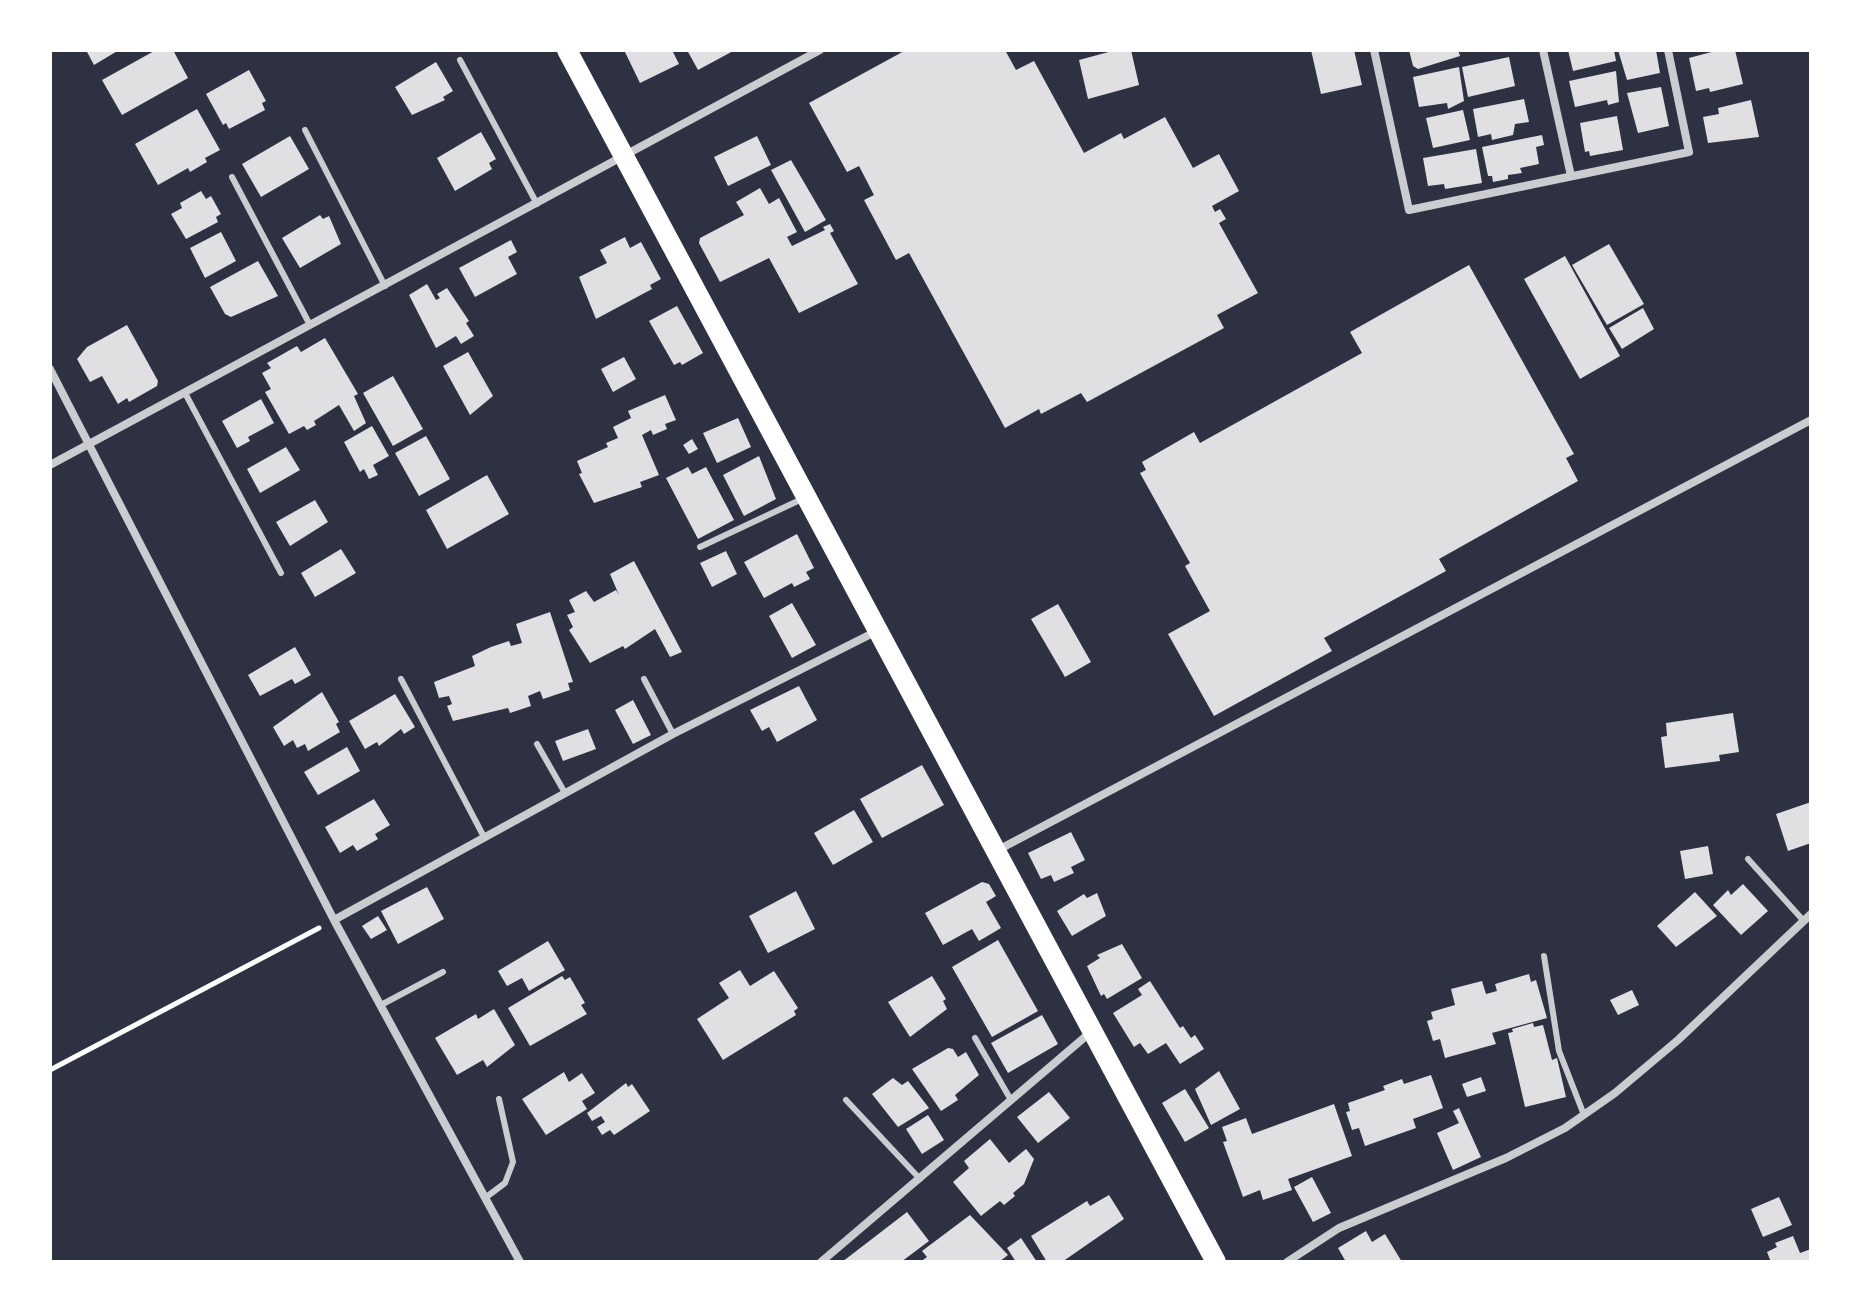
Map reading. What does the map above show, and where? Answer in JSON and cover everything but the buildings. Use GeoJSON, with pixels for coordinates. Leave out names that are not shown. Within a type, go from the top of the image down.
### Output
{"type":"FeatureCollection","features":[{"type":"Feature","properties":{"kind":"main road"},"geometry":{"type":"LineString","coordinates":[[567,50],[1093,1031],[1212,1261]]}},
{"type":"Feature","properties":{"kind":"street"},"geometry":{"type":"LineString","coordinates":[[50,465],[820,50]]}},
{"type":"Feature","properties":{"kind":"street"},"geometry":{"type":"LineString","coordinates":[[1374,50],[1409,210],[1689,152],[1668,50]]}},
{"type":"Feature","properties":{"kind":"street"},"geometry":{"type":"LineString","coordinates":[[1543,50],[1571,176]]}},
{"type":"Feature","properties":{"kind":"street"},"geometry":{"type":"LineString","coordinates":[[50,369],[334,920],[520,1262]]}},
{"type":"Feature","properties":{"kind":"street"},"geometry":{"type":"LineString","coordinates":[[997,851],[1809,422]]}},
{"type":"Feature","properties":{"kind":"street"},"geometry":{"type":"LineString","coordinates":[[334,920],[673,734],[877,631]]}},
{"type":"Feature","properties":{"kind":"street"},"geometry":{"type":"LineString","coordinates":[[1287,1262],[1339,1228],[1506,1158],[1584,1115],[1678,1040],[1802,919],[1811,914]]}},
{"type":"Feature","properties":{"kind":"street"},"geometry":{"type":"LineString","coordinates":[[822,1262],[1093,1031]]}},
{"type":"Feature","properties":{"kind":"lane"},"geometry":{"type":"LineString","coordinates":[[460,60],[537,204]]}},
{"type":"Feature","properties":{"kind":"lane"},"geometry":{"type":"LineString","coordinates":[[305,130],[385,286]]}},
{"type":"Feature","properties":{"kind":"lane"},"geometry":{"type":"LineString","coordinates":[[232,177],[310,325]]}},
{"type":"Feature","properties":{"kind":"lane"},"geometry":{"type":"LineString","coordinates":[[185,393],[281,573]]}},
{"type":"Feature","properties":{"kind":"lane"},"geometry":{"type":"LineString","coordinates":[[700,547],[805,497]]}},
{"type":"Feature","properties":{"kind":"lane"},"geometry":{"type":"LineString","coordinates":[[401,679],[484,837]]}},
{"type":"Feature","properties":{"kind":"lane"},"geometry":{"type":"LineString","coordinates":[[644,679],[673,734]]}},
{"type":"Feature","properties":{"kind":"lane"},"geometry":{"type":"LineString","coordinates":[[537,744],[565,793]]}},
{"type":"Feature","properties":{"kind":"lane"},"geometry":{"type":"LineString","coordinates":[[1748,859],[1802,919]]}},
{"type":"Feature","properties":{"kind":"lane"},"geometry":{"type":"LineString","coordinates":[[1544,956],[1559,1051],[1584,1115]]}},
{"type":"Feature","properties":{"kind":"lane"},"geometry":{"type":"LineString","coordinates":[[381,1005],[443,972]]}},
{"type":"Feature","properties":{"kind":"lane"},"geometry":{"type":"LineString","coordinates":[[975,1038],[1011,1100]]}},
{"type":"Feature","properties":{"kind":"lane"},"geometry":{"type":"LineString","coordinates":[[485,1198],[505,1183],[513,1162],[499,1099]]}},
{"type":"Feature","properties":{"kind":"lane"},"geometry":{"type":"LineString","coordinates":[[846,1100],[920,1179]]}},
{"type":"Feature","properties":{"kind":"path"},"geometry":{"type":"LineString","coordinates":[[50,1070],[334,920]]}}]}
